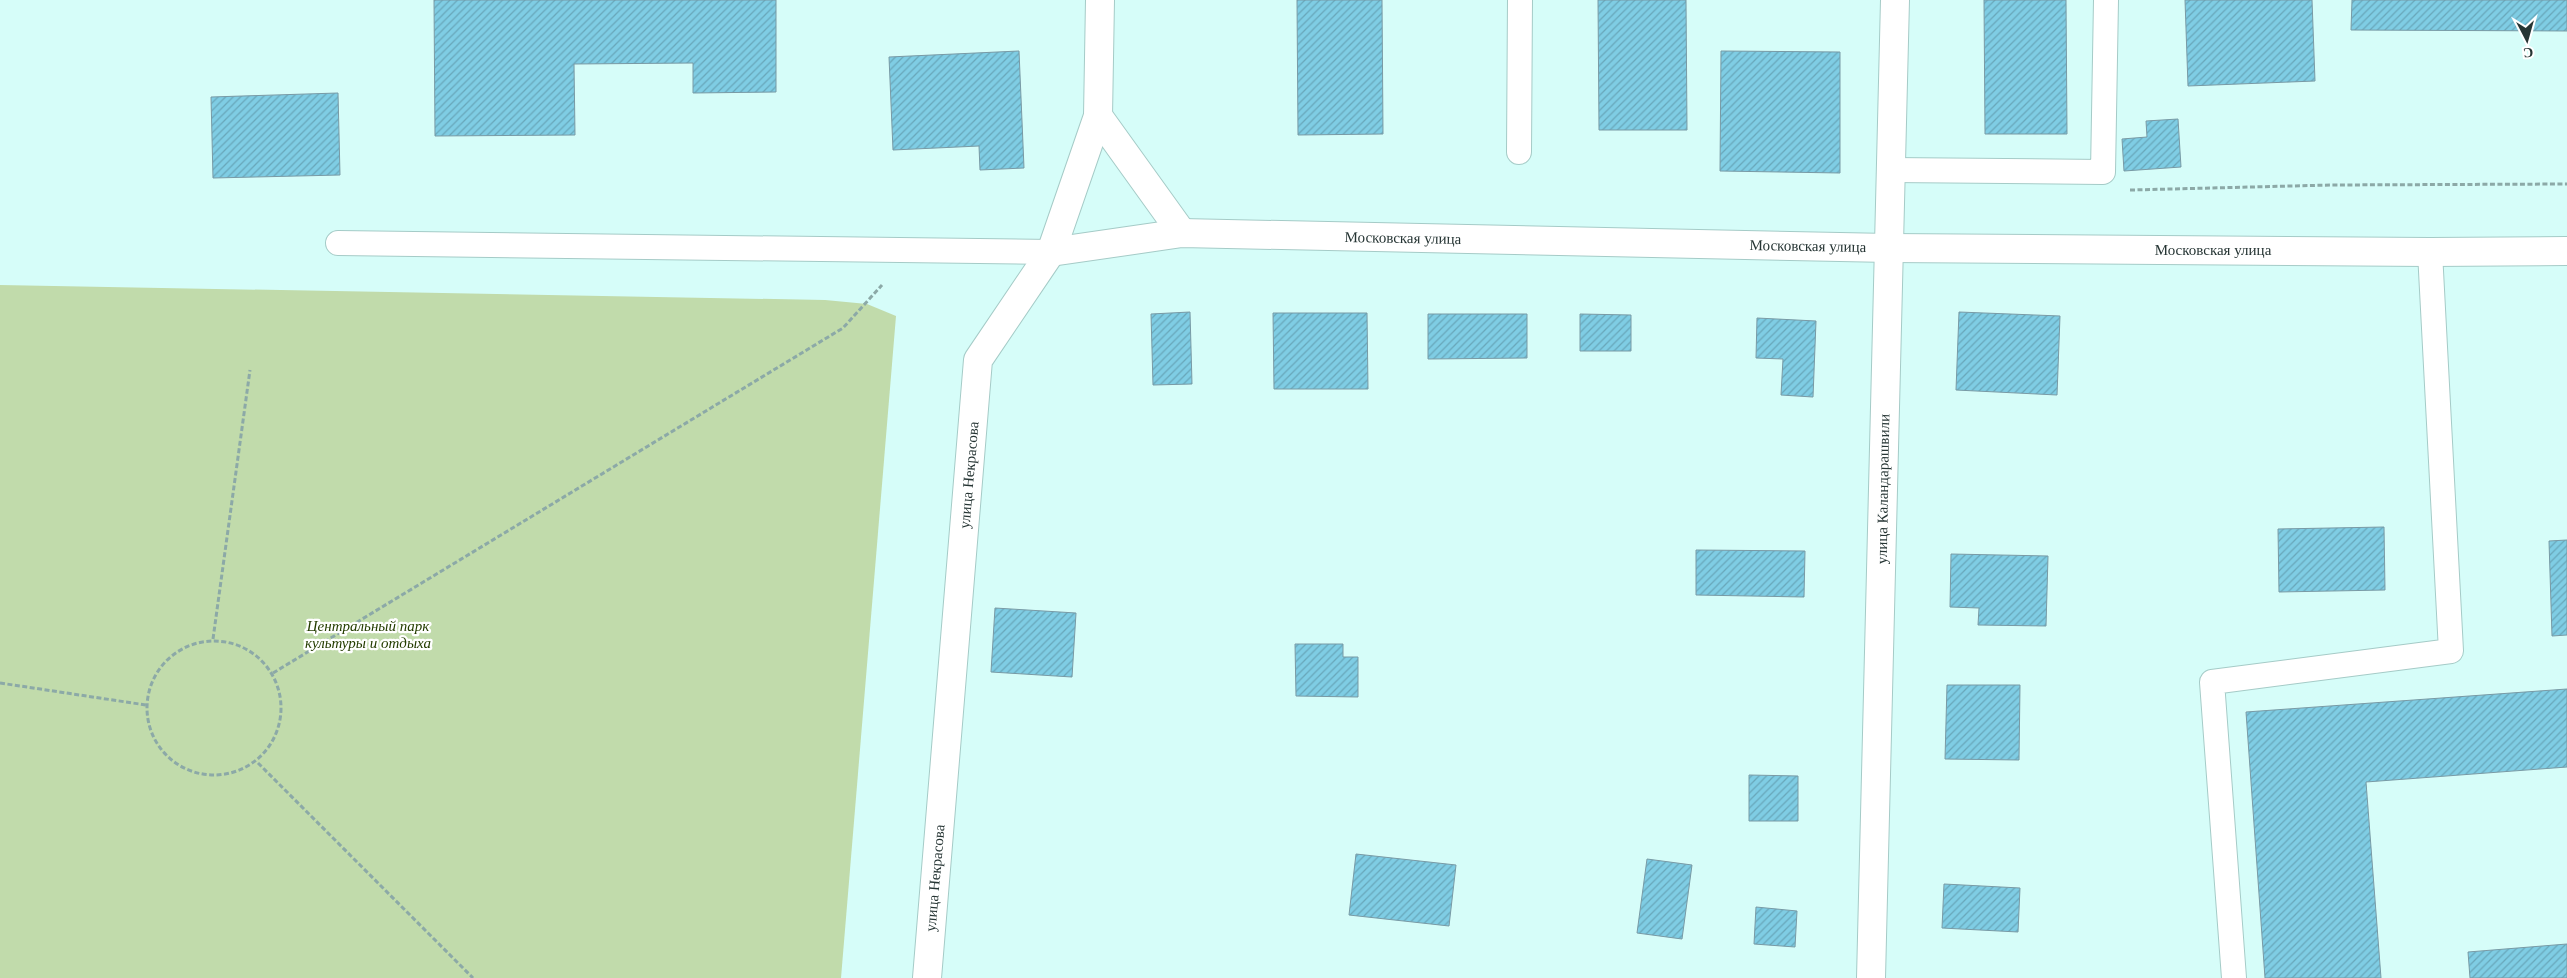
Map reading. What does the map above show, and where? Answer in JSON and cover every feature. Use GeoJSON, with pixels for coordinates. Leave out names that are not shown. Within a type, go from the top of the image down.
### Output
{"type":"FeatureCollection","features":[{"type":"Feature","properties":{"kind":"street","name":"улица Некрасова"},"geometry":{"type":"LineString","coordinates":[[927,978],[978,360],[1051,252],[1098,116],[1100,0]]}},
{"type":"Feature","properties":{"kind":"street","name":"улица Каландарашвили"},"geometry":{"type":"LineString","coordinates":[[1871,978],[1894,0]]}},
{"type":"Feature","properties":{"kind":"street"},"geometry":{"type":"LineString","coordinates":[[1098,116],[1182,233]]}},
{"type":"Feature","properties":{"kind":"street","name":"Московская улица"},"geometry":{"type":"LineString","coordinates":[[1051,252],[1182,233],[1889,248],[2430,252],[2567,251]]}},
{"type":"Feature","properties":{"kind":"lane"},"geometry":{"type":"LineString","coordinates":[[1520,0],[1520,152]]}},
{"type":"Feature","properties":{"kind":"lane"},"geometry":{"type":"LineString","coordinates":[[1891,170],[2103,172],[2106,0]]}},
{"type":"Feature","properties":{"kind":"lane"},"geometry":{"type":"LineString","coordinates":[[338,243],[1051,252]]}},
{"type":"Feature","properties":{"kind":"lane"},"geometry":{"type":"LineString","coordinates":[[2234,978],[2212,682],[2451,651],[2430,252]]}},
{"type":"Feature","properties":{"kind":"path"},"geometry":{"type":"LineString","coordinates":[[2103,172],[2125,190],[2332,185],[2567,184]]}},
{"type":"Feature","properties":{"kind":"path"},"geometry":{"type":"LineString","coordinates":[[273,673],[843,328],[912,251]]}},
{"type":"Feature","properties":{"kind":"path"},"geometry":{"type":"LineString","coordinates":[[213,639],[250,370]]}},
{"type":"Feature","properties":{"kind":"path"},"geometry":{"type":"LineString","coordinates":[[213,639],[238,644],[256,655],[273,673],[279,690],[282,711],[278,731],[258,762],[232,773],[211,776],[190,771],[172,760],[157,745],[148,726],[146,705],[150,684],[161,665],[176,651],[196,642],[213,639]]}},
{"type":"Feature","properties":{"kind":"path"},"geometry":{"type":"LineString","coordinates":[[0,683],[146,705]]}},
{"type":"Feature","properties":{"kind":"path"},"geometry":{"type":"LineString","coordinates":[[258,762],[473,978]]}},
{"type":"Feature","properties":{"kind":"green space","name":"Центральный парк культуры и отдыха"},"geometry":{"type":"Polygon","coordinates":[[[0,285],[825,300],[867,304],[896,316],[841,978],[0,978],[0,285]]]}},
{"type":"Feature","properties":{"kind":"building"},"geometry":{"type":"Polygon","coordinates":[[[434,0],[776,0],[776,92],[693,93],[693,63],[574,64],[575,135],[435,136],[434,0]]]}},
{"type":"Feature","properties":{"kind":"building"},"geometry":{"type":"Polygon","coordinates":[[[1297,0],[1382,0],[1383,134],[1298,135],[1297,0]]]}},
{"type":"Feature","properties":{"kind":"building"},"geometry":{"type":"Polygon","coordinates":[[[1598,0],[1686,0],[1687,130],[1599,130],[1598,0]]]}},
{"type":"Feature","properties":{"kind":"building"},"geometry":{"type":"Polygon","coordinates":[[[1984,0],[2066,0],[2067,134],[1985,134],[1984,0]]]}},
{"type":"Feature","properties":{"kind":"building"},"geometry":{"type":"Polygon","coordinates":[[[2185,0],[2312,0],[2315,81],[2188,86],[2185,0]]]}},
{"type":"Feature","properties":{"kind":"building"},"geometry":{"type":"Polygon","coordinates":[[[2352,0],[2567,0],[2567,31],[2351,30],[2352,0]]]}},
{"type":"Feature","properties":{"kind":"building"},"geometry":{"type":"Polygon","coordinates":[[[1019,51],[1024,168],[980,170],[979,146],[893,150],[889,57],[1019,51]]]}},
{"type":"Feature","properties":{"kind":"building"},"geometry":{"type":"Polygon","coordinates":[[[1721,51],[1840,52],[1840,173],[1720,171],[1721,51]]]}},
{"type":"Feature","properties":{"kind":"building"},"geometry":{"type":"Polygon","coordinates":[[[338,93],[340,175],[213,178],[211,97],[338,93]]]}},
{"type":"Feature","properties":{"kind":"building"},"geometry":{"type":"Polygon","coordinates":[[[2178,119],[2181,167],[2124,171],[2122,139],[2147,137],[2146,121],[2178,119]]]}},
{"type":"Feature","properties":{"kind":"building"},"geometry":{"type":"Polygon","coordinates":[[[1190,312],[1192,384],[1153,385],[1151,314],[1190,312]]]}},
{"type":"Feature","properties":{"kind":"building"},"geometry":{"type":"Polygon","coordinates":[[[1959,312],[2060,316],[2057,395],[1956,390],[1959,312]]]}},
{"type":"Feature","properties":{"kind":"building"},"geometry":{"type":"Polygon","coordinates":[[[1273,313],[1367,313],[1368,389],[1274,389],[1273,313]]]}},
{"type":"Feature","properties":{"kind":"building"},"geometry":{"type":"Polygon","coordinates":[[[1428,314],[1527,314],[1527,358],[1428,359],[1428,314]]]}},
{"type":"Feature","properties":{"kind":"building"},"geometry":{"type":"Polygon","coordinates":[[[1580,314],[1631,315],[1631,351],[1580,351],[1580,314]]]}},
{"type":"Feature","properties":{"kind":"building"},"geometry":{"type":"Polygon","coordinates":[[[1757,318],[1816,321],[1813,397],[1781,395],[1783,359],[1756,358],[1757,318]]]}},
{"type":"Feature","properties":{"kind":"building"},"geometry":{"type":"Polygon","coordinates":[[[2384,527],[2385,590],[2279,592],[2278,529],[2384,527]]]}},
{"type":"Feature","properties":{"kind":"building"},"geometry":{"type":"Polygon","coordinates":[[[2567,540],[2567,635],[2552,636],[2549,541],[2567,540]]]}},
{"type":"Feature","properties":{"kind":"building"},"geometry":{"type":"Polygon","coordinates":[[[1696,550],[1805,551],[1804,597],[1696,595],[1696,550]]]}},
{"type":"Feature","properties":{"kind":"building"},"geometry":{"type":"Polygon","coordinates":[[[1951,554],[2048,556],[2046,626],[1978,625],[1979,608],[1950,607],[1951,554]]]}},
{"type":"Feature","properties":{"kind":"building"},"geometry":{"type":"Polygon","coordinates":[[[995,608],[1076,613],[1072,677],[991,672],[995,608]]]}},
{"type":"Feature","properties":{"kind":"building"},"geometry":{"type":"Polygon","coordinates":[[[1295,644],[1343,644],[1343,657],[1358,657],[1358,697],[1296,696],[1295,644]]]}},
{"type":"Feature","properties":{"kind":"building"},"geometry":{"type":"Polygon","coordinates":[[[1947,685],[2020,685],[2019,760],[1945,759],[1947,685]]]}},
{"type":"Feature","properties":{"kind":"building"},"geometry":{"type":"Polygon","coordinates":[[[2567,689],[2567,767],[2366,782],[2381,978],[2265,978],[2246,712],[2567,689]]]}},
{"type":"Feature","properties":{"kind":"building"},"geometry":{"type":"Polygon","coordinates":[[[1749,775],[1798,776],[1798,821],[1749,821],[1749,775]]]}},
{"type":"Feature","properties":{"kind":"building"},"geometry":{"type":"Polygon","coordinates":[[[1356,854],[1456,865],[1449,926],[1349,915],[1356,854]]]}},
{"type":"Feature","properties":{"kind":"building"},"geometry":{"type":"Polygon","coordinates":[[[1647,859],[1692,865],[1682,939],[1637,933],[1647,859]]]}},
{"type":"Feature","properties":{"kind":"building"},"geometry":{"type":"Polygon","coordinates":[[[1944,884],[2020,888],[2018,932],[1942,928],[1944,884]]]}},
{"type":"Feature","properties":{"kind":"building"},"geometry":{"type":"Polygon","coordinates":[[[1756,907],[1797,911],[1795,947],[1754,944],[1756,907]]]}},
{"type":"Feature","properties":{"kind":"building"},"geometry":{"type":"Polygon","coordinates":[[[2567,944],[2567,978],[2470,978],[2468,952],[2567,944]]]}}]}
